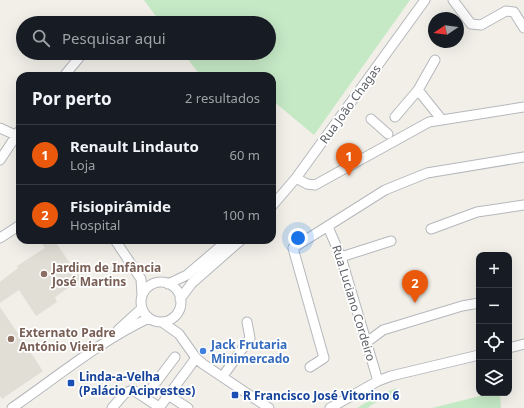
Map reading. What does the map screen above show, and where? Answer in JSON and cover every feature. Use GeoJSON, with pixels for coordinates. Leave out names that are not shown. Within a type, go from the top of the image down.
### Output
{"type":"FeatureCollection","features":[{"type":"Feature","properties":{"kind":"street","name":"Rua João Chagas"},"geometry":{"type":"LineString","coordinates":[[276,201],[296,178],[425,0]]}},
{"type":"Feature","properties":{"kind":"street"},"geometry":{"type":"LineString","coordinates":[[453,0],[472,24],[481,25],[506,11],[514,12],[524,28]]}},
{"type":"Feature","properties":{"kind":"street"},"geometry":{"type":"LineString","coordinates":[[67,72],[77,60]]}},
{"type":"Feature","properties":{"kind":"street"},"geometry":{"type":"LineString","coordinates":[[395,117],[418,90],[435,60]]}},
{"type":"Feature","properties":{"kind":"street"},"geometry":{"type":"LineString","coordinates":[[418,90],[442,120]]}},
{"type":"Feature","properties":{"kind":"street"},"geometry":{"type":"LineString","coordinates":[[296,178],[307,184],[316,185],[429,122],[524,108]]}},
{"type":"Feature","properties":{"kind":"street"},"geometry":{"type":"LineString","coordinates":[[370,119],[388,134]]}},
{"type":"Feature","properties":{"kind":"street"},"geometry":{"type":"LineString","coordinates":[[0,128],[16,133]]}},
{"type":"Feature","properties":{"kind":"street"},"geometry":{"type":"LineString","coordinates":[[0,160],[16,138]]}},
{"type":"Feature","properties":{"kind":"street"},"geometry":{"type":"LineString","coordinates":[[310,367],[324,358],[293,248],[385,190],[427,173],[524,157]]}},
{"type":"Feature","properties":{"kind":"street"},"geometry":{"type":"LineString","coordinates":[[431,229],[477,212],[524,205]]}},
{"type":"Feature","properties":{"kind":"street","name":"Rua Luciano Cordeiro"},"geometry":{"type":"LineString","coordinates":[[328,227],[341,257],[378,381]]}},
{"type":"Feature","properties":{"kind":"street"},"geometry":{"type":"LineString","coordinates":[[0,238],[16,228]]}},
{"type":"Feature","properties":{"kind":"street"},"geometry":{"type":"LineString","coordinates":[[341,257],[391,241]]}},
{"type":"Feature","properties":{"kind":"street"},"geometry":{"type":"LineString","coordinates":[[118,244],[141,279],[142,308],[149,318],[162,322],[174,317],[178,312],[180,305],[178,292],[174,287],[168,284],[162,282],[156,283],[145,290],[142,295]]}},
{"type":"Feature","properties":{"kind":"street"},"geometry":{"type":"LineString","coordinates":[[168,284],[187,275],[223,244]]}},
{"type":"Feature","properties":{"kind":"street"},"geometry":{"type":"LineString","coordinates":[[180,299],[192,282],[236,244]]}},
{"type":"Feature","properties":{"kind":"street"},"geometry":{"type":"LineString","coordinates":[[141,279],[156,283]]}},
{"type":"Feature","properties":{"kind":"street"},"geometry":{"type":"LineString","coordinates":[[367,342],[383,330],[462,306],[476,304]]}},
{"type":"Feature","properties":{"kind":"street"},"geometry":{"type":"LineString","coordinates":[[94,351],[142,308]]}},
{"type":"Feature","properties":{"kind":"street"},"geometry":{"type":"LineString","coordinates":[[174,317],[179,334],[196,358],[223,376],[263,407]]}},
{"type":"Feature","properties":{"kind":"street"},"geometry":{"type":"LineString","coordinates":[[12,408],[94,351],[135,325],[149,318]]}},
{"type":"Feature","properties":{"kind":"street"},"geometry":{"type":"LineString","coordinates":[[162,322],[179,334]]}},
{"type":"Feature","properties":{"kind":"street"},"geometry":{"type":"LineString","coordinates":[[223,376],[250,338],[247,322]]}},
{"type":"Feature","properties":{"kind":"street"},"geometry":{"type":"LineString","coordinates":[[512,347],[524,344]]}},
{"type":"Feature","properties":{"kind":"street"},"geometry":{"type":"LineString","coordinates":[[145,397],[175,357]]}},
{"type":"Feature","properties":{"kind":"street"},"geometry":{"type":"LineString","coordinates":[[330,408],[378,381],[398,374],[476,357]]}},
{"type":"Feature","properties":{"kind":"street"},"geometry":{"type":"LineString","coordinates":[[112,408],[126,393],[133,390],[159,408],[196,358]]}},
{"type":"Feature","properties":{"kind":"street"},"geometry":{"type":"LineString","coordinates":[[168,395],[188,408]]}},
{"type":"Feature","properties":{"kind":"shaded area","name":"Jardim de Infância José Martins"},"geometry":{"type":"Polygon","coordinates":[[[42,244],[57,244],[81,279],[55,297],[57,302],[36,316],[19,290],[0,303],[0,282],[18,268],[17,266],[45,248],[42,244]]]}},
{"type":"Feature","properties":{"kind":"shaded area","name":"Externato Padre António Vieira"},"geometry":{"type":"Polygon","coordinates":[[[0,307],[43,371],[2,399],[0,396],[0,307]]]}},
{"type":"Feature","properties":{"kind":"green space"},"geometry":{"type":"Polygon","coordinates":[[[144,0],[410,0],[314,135],[276,103],[276,72],[198,72],[188,60],[276,60],[276,16],[156,16],[144,0]]]}},
{"type":"Feature","properties":{"kind":"green space"},"geometry":{"type":"Polygon","coordinates":[[[396,388],[397,399],[378,402],[368,408],[357,408],[370,400],[396,388]]]}},
{"type":"Feature","properties":{"kind":"green space"},"geometry":{"type":"Polygon","coordinates":[[[480,396],[500,396],[501,408],[432,408],[480,396]]]}},
{"type":"Feature","properties":{"kind":"place","name":"Renault Lindauto"},"geometry":{"type":"Point","coordinates":[349,176]}},
{"type":"Feature","properties":{"kind":"place","name":"Jardim de Infância José Martins"},"geometry":{"type":"Point","coordinates":[44,274]}},
{"type":"Feature","properties":{"kind":"place","name":"Fisiopirâmide"},"geometry":{"type":"Point","coordinates":[415,303]}},
{"type":"Feature","properties":{"kind":"place","name":"Externato Padre António Vieira"},"geometry":{"type":"Point","coordinates":[11,339]}},
{"type":"Feature","properties":{"kind":"place","name":"Jack Frutaria Minimercado"},"geometry":{"type":"Point","coordinates":[203,351]}},
{"type":"Feature","properties":{"kind":"place","name":"Linda-a-Velha (Palácio Aciprestes)"},"geometry":{"type":"Point","coordinates":[71,383]}},
{"type":"Feature","properties":{"kind":"place","name":"R Francisco José Vitorino 6"},"geometry":{"type":"Point","coordinates":[235,395]}}]}
